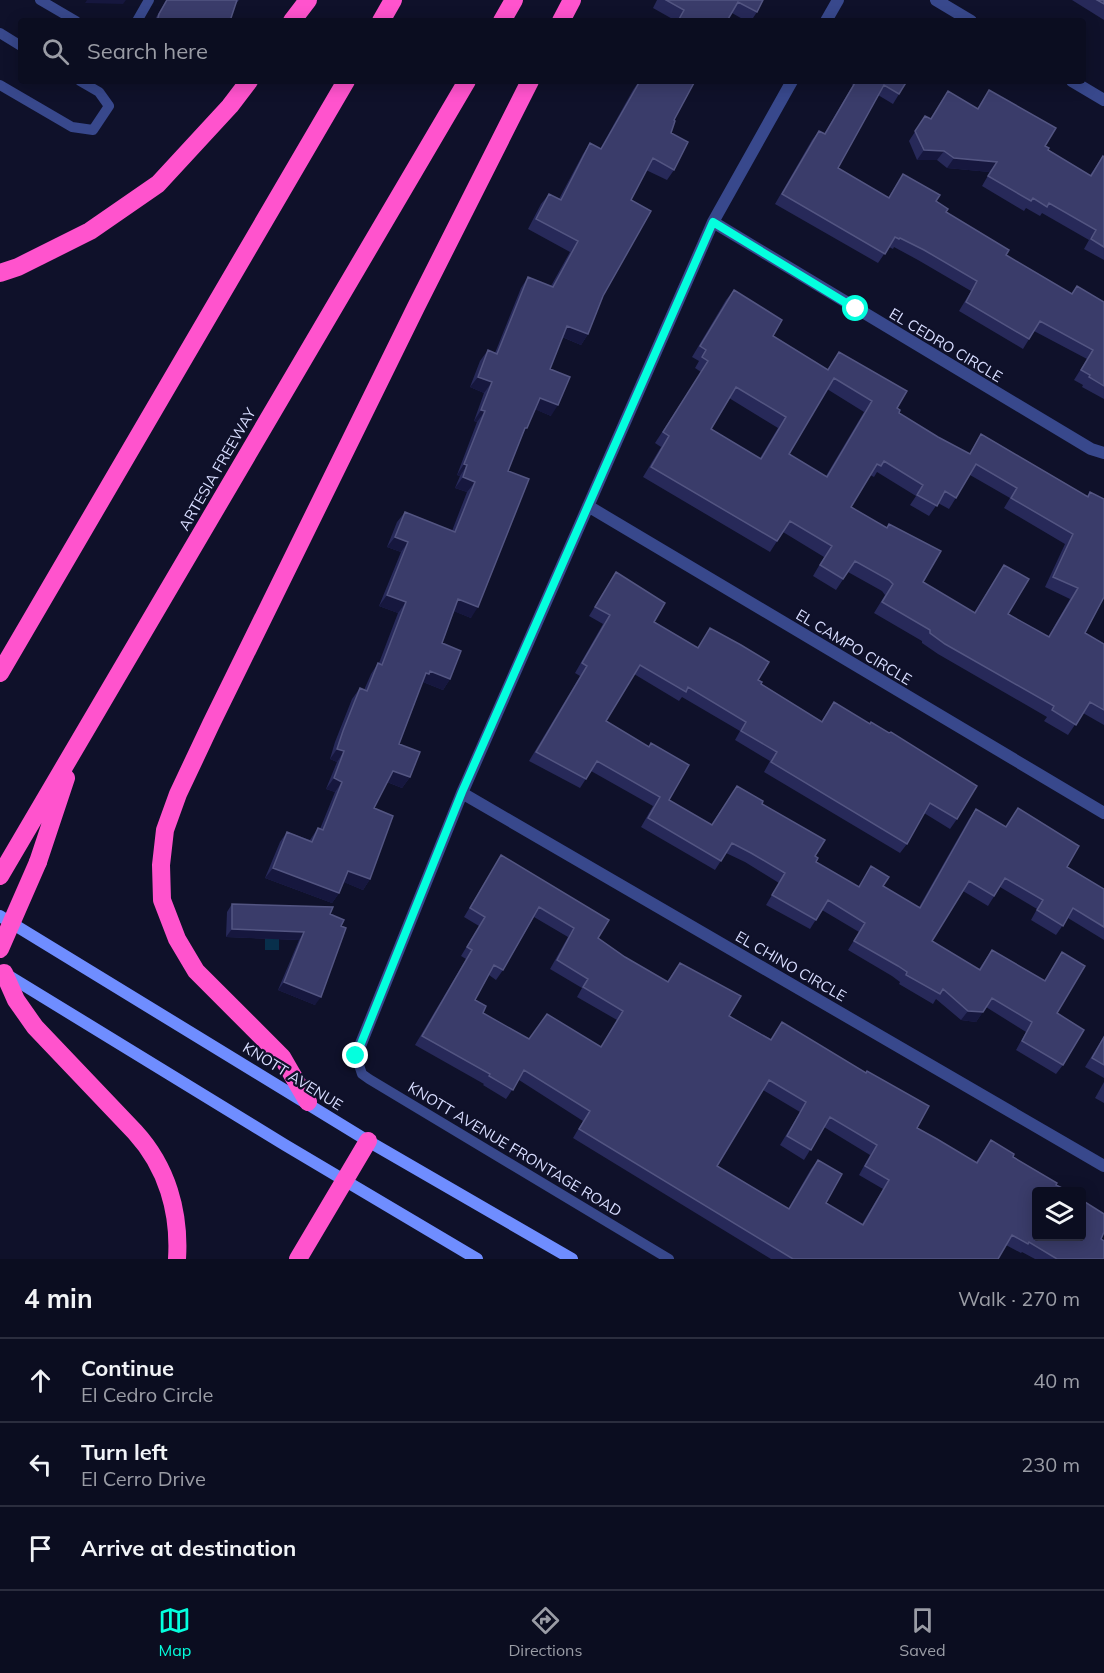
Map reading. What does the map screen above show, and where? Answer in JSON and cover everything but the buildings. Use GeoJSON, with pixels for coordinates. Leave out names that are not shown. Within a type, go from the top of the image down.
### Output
{"type":"FeatureCollection","features":[{"type":"Feature","properties":{"kind":"highway"},"geometry":{"type":"LineString","coordinates":[[294,18],[308,0]]}},
{"type":"Feature","properties":{"kind":"highway"},"geometry":{"type":"LineString","coordinates":[[383,18],[393,0]]}},
{"type":"Feature","properties":{"kind":"highway"},"geometry":{"type":"LineString","coordinates":[[504,18],[514,0]]}},
{"type":"Feature","properties":{"kind":"highway"},"geometry":{"type":"LineString","coordinates":[[563,18],[572,0]]}},
{"type":"Feature","properties":{"kind":"highway"},"geometry":{"type":"LineString","coordinates":[[0,273],[18,267],[90,231],[158,184],[230,106],[247,84]]}},
{"type":"Feature","properties":{"kind":"highway"},"geometry":{"type":"LineString","coordinates":[[0,673],[344,84]]}},
{"type":"Feature","properties":{"kind":"highway","name":"ARTESIA FREEWAY"},"geometry":{"type":"LineString","coordinates":[[0,876],[465,84]]}},
{"type":"Feature","properties":{"kind":"highway"},"geometry":{"type":"LineString","coordinates":[[308,1102],[282,1057],[196,971],[177,939],[162,900],[161,865],[165,830],[178,794],[217,713],[416,307],[528,84]]}},
{"type":"Feature","properties":{"kind":"highway"},"geometry":{"type":"LineString","coordinates":[[0,949],[38,862],[78,741]]}},
{"type":"Feature","properties":{"kind":"highway"},"geometry":{"type":"LineString","coordinates":[[2,972],[16,1000],[35,1027],[141,1139],[158,1162],[169,1187],[177,1220],[177,1259]]}},
{"type":"Feature","properties":{"kind":"highway"},"geometry":{"type":"LineString","coordinates":[[298,1259],[368,1141]]}},
{"type":"Feature","properties":{"kind":"main road","name":"KNOTT AVENUE"},"geometry":{"type":"LineString","coordinates":[[0,916],[308,1102],[368,1141],[572,1259]]}},
{"type":"Feature","properties":{"kind":"main road"},"geometry":{"type":"LineString","coordinates":[[2,972],[477,1259]]}},
{"type":"Feature","properties":{"kind":"street"},"geometry":{"type":"LineString","coordinates":[[828,18],[838,0]]}},
{"type":"Feature","properties":{"kind":"street"},"geometry":{"type":"LineString","coordinates":[[936,0],[966,18]]}},
{"type":"Feature","properties":{"kind":"street"},"geometry":{"type":"LineString","coordinates":[[356,1056],[462,792],[713,222],[790,84]]}},
{"type":"Feature","properties":{"kind":"street"},"geometry":{"type":"LineString","coordinates":[[1077,84],[1104,100]]}},
{"type":"Feature","properties":{"kind":"street","name":"EL CEDRO CIRCLE"},"geometry":{"type":"LineString","coordinates":[[713,222],[1091,449],[1104,453]]}},
{"type":"Feature","properties":{"kind":"street","name":"EL CAMPO CIRCLE"},"geometry":{"type":"LineString","coordinates":[[588,506],[1104,813]]}},
{"type":"Feature","properties":{"kind":"street","name":"EL CHINO CIRCLE"},"geometry":{"type":"LineString","coordinates":[[462,792],[1104,1166]]}},
{"type":"Feature","properties":{"kind":"lane"},"geometry":{"type":"LineString","coordinates":[[40,0],[71,18]]}},
{"type":"Feature","properties":{"kind":"lane"},"geometry":{"type":"LineString","coordinates":[[139,18],[149,0]]}},
{"type":"Feature","properties":{"kind":"lane"},"geometry":{"type":"LineString","coordinates":[[0,33],[18,44]]}},
{"type":"Feature","properties":{"kind":"lane"},"geometry":{"type":"LineString","coordinates":[[0,85],[72,128],[93,130],[109,106],[99,92],[85,84]]}},
{"type":"Feature","properties":{"kind":"lane","name":"KNOTT AVENUE FRONTAGE ROAD"},"geometry":{"type":"LineString","coordinates":[[356,1056],[362,1074],[369,1079],[669,1259]]}},
{"type":"Feature","properties":{"kind":"water"},"geometry":{"type":"Polygon","coordinates":[[[265,917],[279,936],[279,950],[265,950],[265,917]]]}},
{"type":"Feature","properties":{"kind":"route"},"geometry":{"type":"LineString","coordinates":[[356,1056],[462,792],[713,222],[856,309]]}}]}
